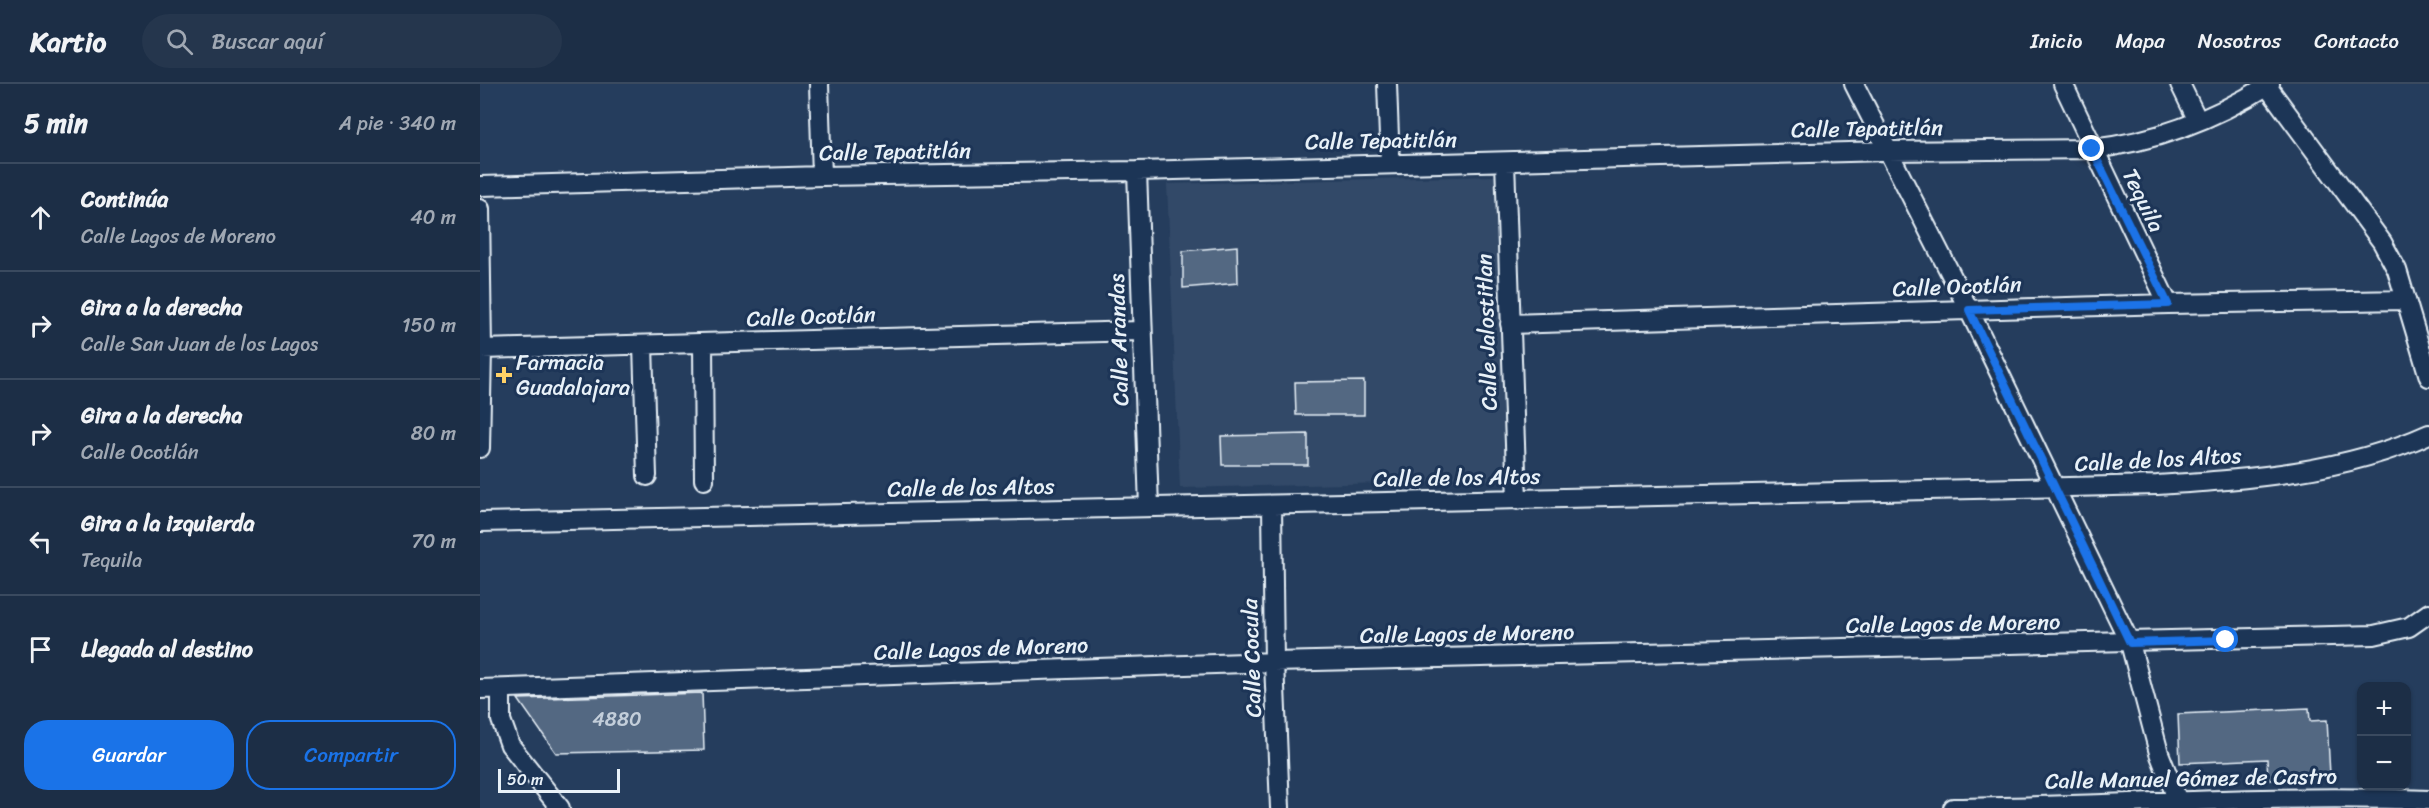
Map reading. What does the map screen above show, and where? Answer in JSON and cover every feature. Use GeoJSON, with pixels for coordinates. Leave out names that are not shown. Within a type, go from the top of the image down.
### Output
{"type":"FeatureCollection","features":[{"type":"Feature","properties":{"kind":"street"},"geometry":{"type":"LineString","coordinates":[[819,84],[822,176]]}},
{"type":"Feature","properties":{"kind":"street"},"geometry":{"type":"LineString","coordinates":[[1387,84],[1390,164]]}},
{"type":"Feature","properties":{"kind":"street"},"geometry":{"type":"LineString","coordinates":[[1854,84],[1969,310],[2130,643],[2159,753],[2177,805]]}},
{"type":"Feature","properties":{"kind":"street","name":"Tequila"},"geometry":{"type":"LineString","coordinates":[[2063,84],[2092,149],[2168,304]]}},
{"type":"Feature","properties":{"kind":"street"},"geometry":{"type":"LineString","coordinates":[[2180,84],[2198,121]]}},
{"type":"Feature","properties":{"kind":"street"},"geometry":{"type":"LineString","coordinates":[[2269,85],[2382,242],[2397,270],[2429,377]]}},
{"type":"Feature","properties":{"kind":"street","name":"Calle Tepatitlán"},"geometry":{"type":"LineString","coordinates":[[480,186],[1887,151],[2092,149],[2122,146],[2156,137],[2198,121],[2269,85]]}},
{"type":"Feature","properties":{"kind":"street","name":"Calle Jalostitlan"},"geometry":{"type":"LineString","coordinates":[[1505,162],[1517,500]]}},
{"type":"Feature","properties":{"kind":"street","name":"Calle Arandas"},"geometry":{"type":"LineString","coordinates":[[1137,171],[1149,507]]}},
{"type":"Feature","properties":{"kind":"street"},"geometry":{"type":"LineString","coordinates":[[480,209],[482,349],[480,448]]}},
{"type":"Feature","properties":{"kind":"street","name":"Calle Ocotlán"},"geometry":{"type":"LineString","coordinates":[[1510,324],[2168,304],[2406,300]]}},
{"type":"Feature","properties":{"kind":"street","name":"Calle Ocotlán"},"geometry":{"type":"LineString","coordinates":[[482,349],[1141,331]]}},
{"type":"Feature","properties":{"kind":"street"},"geometry":{"type":"LineString","coordinates":[[703,343],[704,480]]}},
{"type":"Feature","properties":{"kind":"street"},"geometry":{"type":"LineString","coordinates":[[644,345],[647,476]]}},
{"type":"Feature","properties":{"kind":"street","name":"Calle de los Altos"},"geometry":{"type":"LineString","coordinates":[[480,522],[2055,488],[2212,482],[2282,475],[2339,465],[2369,457],[2429,434]]}},
{"type":"Feature","properties":{"kind":"street","name":"Calle Cocula"},"geometry":{"type":"LineString","coordinates":[[1272,506],[1274,662],[1280,808]]}},
{"type":"Feature","properties":{"kind":"street","name":"Calle Lagos de Moreno"},"geometry":{"type":"LineString","coordinates":[[480,689],[1274,662],[2130,643],[2374,635],[2409,627],[2429,613]]}},
{"type":"Feature","properties":{"kind":"street"},"geometry":{"type":"LineString","coordinates":[[501,688],[501,720],[510,745],[560,808]]}},
{"type":"Feature","properties":{"kind":"street","name":"Calle Manuel Gómez de Castro"},"geometry":{"type":"LineString","coordinates":[[1953,808],[2377,803],[2429,800]]}},
{"type":"Feature","properties":{"kind":"shaded area"},"geometry":{"type":"Polygon","coordinates":[[[1497,176],[1508,480],[1180,488],[1167,184],[1497,176]]]}},
{"type":"Feature","properties":{"kind":"building"},"geometry":{"type":"Polygon","coordinates":[[[1237,246],[1238,283],[1183,288],[1183,251],[1237,246]]]}},
{"type":"Feature","properties":{"kind":"building"},"geometry":{"type":"Polygon","coordinates":[[[1364,381],[1364,415],[1296,415],[1295,382],[1364,381]]]}},
{"type":"Feature","properties":{"kind":"building"},"geometry":{"type":"Polygon","coordinates":[[[1308,434],[1308,465],[1222,465],[1221,436],[1308,434]]]}},
{"type":"Feature","properties":{"kind":"building"},"geometry":{"type":"Polygon","coordinates":[[[702,693],[704,750],[556,753],[518,699],[702,693]]]}},
{"type":"Feature","properties":{"kind":"building"},"geometry":{"type":"Polygon","coordinates":[[[2309,708],[2310,721],[2327,720],[2330,775],[2312,775],[2312,779],[2268,780],[2267,759],[2180,763],[2178,714],[2309,708]]]}},
{"type":"Feature","properties":{"kind":"place","name":"Farmacia Guadalajara"},"geometry":{"type":"Point","coordinates":[504,375]}},
{"type":"Feature","properties":{"kind":"route"},"geometry":{"type":"LineString","coordinates":[[2092,149],[2168,304],[1969,310],[2130,643],[2226,640]]}}]}
